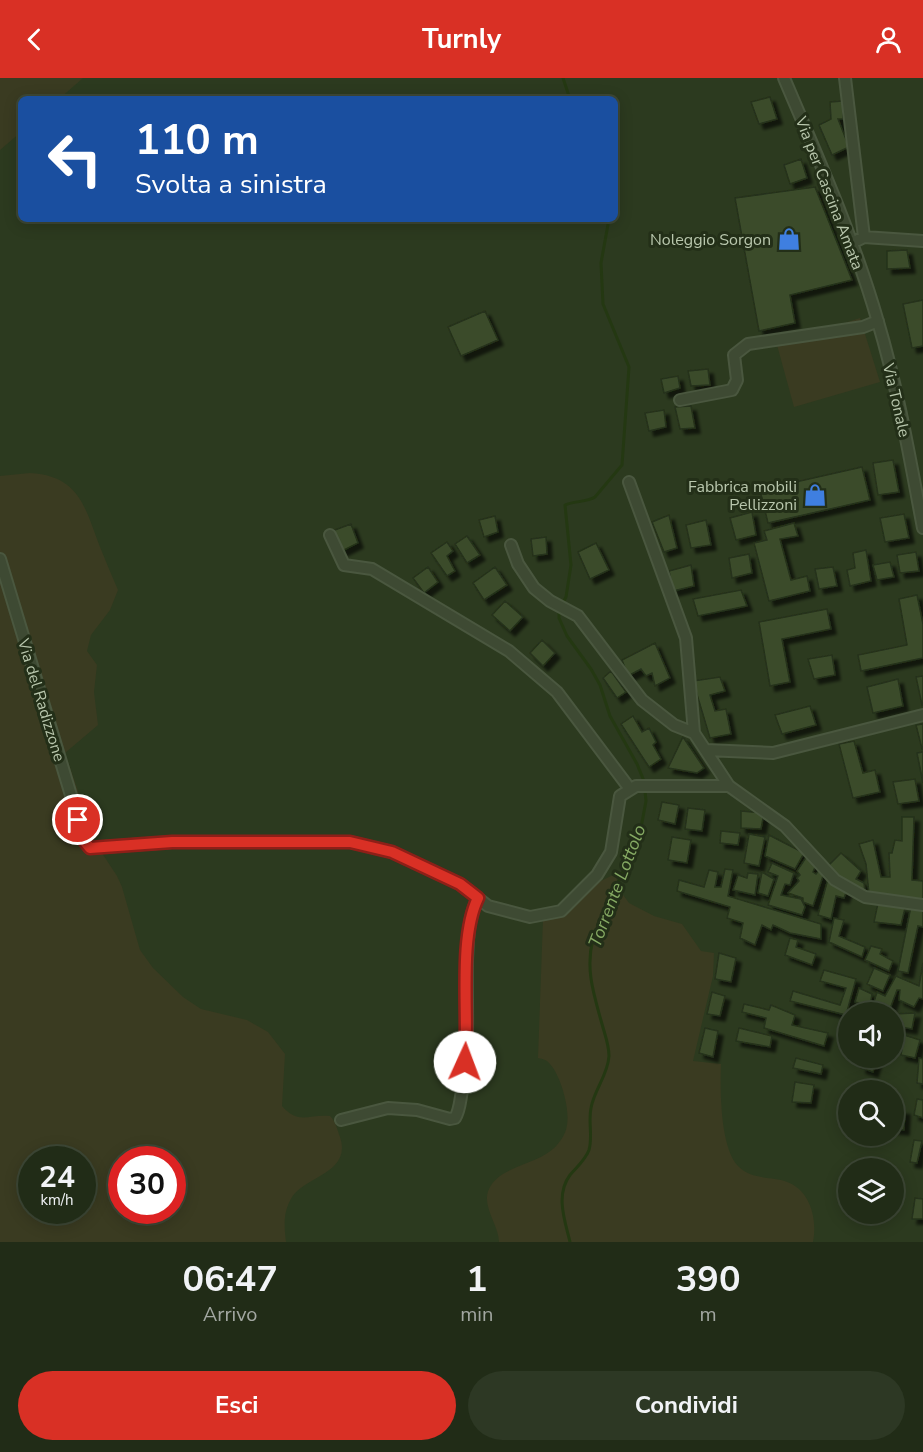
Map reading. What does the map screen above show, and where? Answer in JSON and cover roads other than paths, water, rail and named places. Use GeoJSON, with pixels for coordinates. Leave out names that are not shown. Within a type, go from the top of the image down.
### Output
{"type":"FeatureCollection","features":[{"type":"Feature","properties":{"kind":"street","name":"Via per Cascina Amata"},"geometry":{"type":"LineString","coordinates":[[784,78],[819,159],[874,310]]}},
{"type":"Feature","properties":{"kind":"street"},"geometry":{"type":"LineString","coordinates":[[845,78],[864,237]]}},
{"type":"Feature","properties":{"kind":"street"},"geometry":{"type":"LineString","coordinates":[[851,244],[864,237],[923,241]]}},
{"type":"Feature","properties":{"kind":"street","name":"Via Tonale"},"geometry":{"type":"LineString","coordinates":[[874,310],[905,428],[923,528]]}},
{"type":"Feature","properties":{"kind":"street"},"geometry":{"type":"LineString","coordinates":[[680,400],[732,390],[737,380],[734,355],[748,344],[863,327],[878,321]]}},
{"type":"Feature","properties":{"kind":"street"},"geometry":{"type":"LineString","coordinates":[[629,482],[686,638],[694,733],[729,786],[785,826],[835,880],[865,897],[923,905]]}},
{"type":"Feature","properties":{"kind":"street"},"geometry":{"type":"LineString","coordinates":[[330,535],[344,565],[372,569],[433,608],[508,651],[557,692],[633,788]]}},
{"type":"Feature","properties":{"kind":"street"},"geometry":{"type":"LineString","coordinates":[[511,545],[518,564],[534,588],[550,601],[578,616],[642,700],[674,725],[694,733]]}},
{"type":"Feature","properties":{"kind":"street","name":"Via del Radizzone"},"geometry":{"type":"LineString","coordinates":[[0,559],[85,842],[90,848],[172,842],[350,842],[392,852],[460,884],[478,898]]}},
{"type":"Feature","properties":{"kind":"street"},"geometry":{"type":"LineString","coordinates":[[706,750],[773,753],[923,715]]}},
{"type":"Feature","properties":{"kind":"street"},"geometry":{"type":"LineString","coordinates":[[341,1120],[388,1108],[417,1110],[450,1119],[455,1118],[464,1079],[467,1046],[468,936],[471,911],[478,898],[488,906],[530,917],[561,911],[597,875],[611,852],[620,796],[633,788],[651,786],[729,786]]}},
{"type":"Feature","properties":{"kind":"waterway","name":"Torrente Lottolo"},"geometry":{"type":"LineString","coordinates":[[563,78],[569,96]]}},
{"type":"Feature","properties":{"kind":"waterway","name":"Torrente Lottolo"},"geometry":{"type":"LineString","coordinates":[[570,1242],[562,1208],[563,1191],[570,1175],[589,1150],[591,1108],[609,1056],[590,971],[591,950],[593,939],[640,833],[646,801],[644,781],[610,716],[600,685],[567,636],[559,618],[559,610],[566,597],[571,565],[565,505],[595,497],[622,465],[629,367],[603,304],[601,263],[608,222]]}},
{"type":"Feature","properties":{"kind":"place","name":"Noleggio Sorgon"},"geometry":{"type":"Point","coordinates":[789,239]}},
{"type":"Feature","properties":{"kind":"place","name":"Fabbrica mobili Pellizzoni"},"geometry":{"type":"Point","coordinates":[815,495]}}]}
